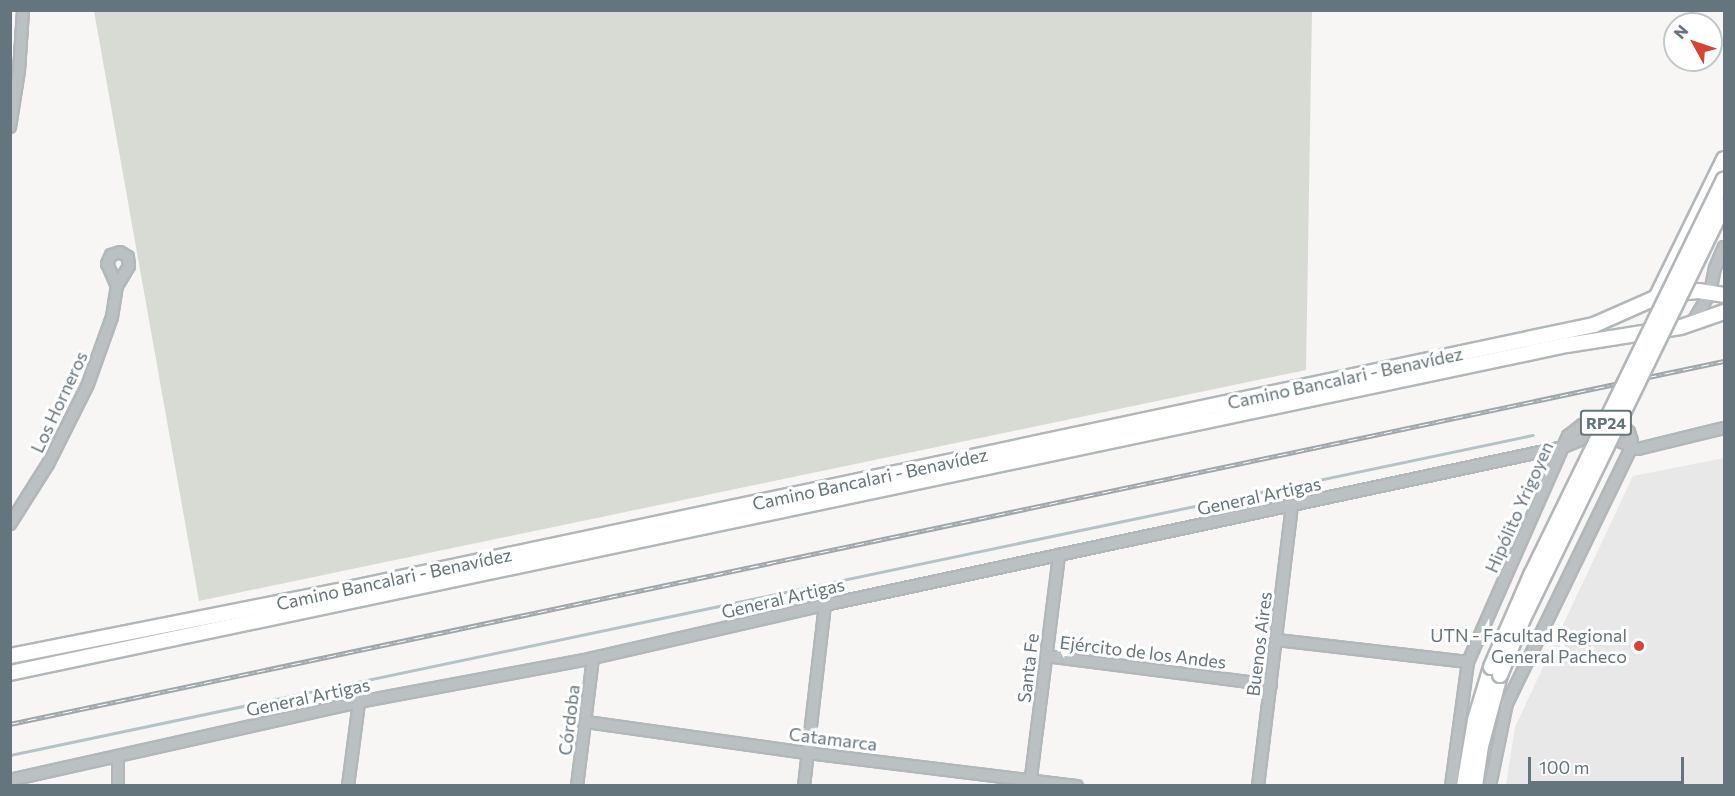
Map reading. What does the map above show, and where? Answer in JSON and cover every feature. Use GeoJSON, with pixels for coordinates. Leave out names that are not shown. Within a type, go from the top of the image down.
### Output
{"type":"FeatureCollection","features":[{"type":"Feature","properties":{"kind":"main road"},"geometry":{"type":"LineString","coordinates":[[1656,331],[1653,299],[1692,230],[1725,159]]}},
{"type":"Feature","properties":{"kind":"main road","name":"RP24"},"geometry":{"type":"LineString","coordinates":[[1464,786],[1475,720],[1496,671],[1531,575],[1725,180]]}},
{"type":"Feature","properties":{"kind":"main road","name":"RP24"},"geometry":{"type":"LineString","coordinates":[[1475,786],[1496,671],[1725,205]]}},
{"type":"Feature","properties":{"kind":"main road","name":"Camino Bancalari - Benavídez"},"geometry":{"type":"LineString","coordinates":[[10,656],[365,586],[1583,327],[1609,321],[1653,299],[1691,291],[1725,295]]}},
{"type":"Feature","properties":{"kind":"main road","name":"Camino Bancalari - Benavídez"},"geometry":{"type":"LineString","coordinates":[[10,673],[1567,345],[1656,331],[1692,323],[1725,312]]}},
{"type":"Feature","properties":{"kind":"street"},"geometry":{"type":"LineString","coordinates":[[10,127],[19,70],[16,34],[23,10]]}},
{"type":"Feature","properties":{"kind":"street"},"geometry":{"type":"LineString","coordinates":[[1692,323],[1710,293],[1715,268],[1725,247]]}},
{"type":"Feature","properties":{"kind":"street","name":"Los Horneros"},"geometry":{"type":"LineString","coordinates":[[10,524],[48,464],[88,384],[112,317],[117,285]]}},
{"type":"Feature","properties":{"kind":"street","name":"Hipólito Yrigoyen"},"geometry":{"type":"LineString","coordinates":[[1451,786],[1468,662],[1563,447],[1575,430],[1603,418],[1616,420],[1624,426],[1632,441],[1631,448]]}},
{"type":"Feature","properties":{"kind":"street"},"geometry":{"type":"LineString","coordinates":[[1490,786],[1507,703],[1631,448],[1648,448],[1725,428]]}},
{"type":"Feature","properties":{"kind":"street","name":"General Artigas"},"geometry":{"type":"LineString","coordinates":[[10,780],[359,702],[593,658],[825,604],[1563,447],[1588,437],[1605,435],[1631,448]]}},
{"type":"Feature","properties":{"kind":"street","name":"Buenos Aires"},"geometry":{"type":"LineString","coordinates":[[1258,786],[1292,506]]}},
{"type":"Feature","properties":{"kind":"street","name":"Santa Fe"},"geometry":{"type":"LineString","coordinates":[[1030,783],[1059,555]]}},
{"type":"Feature","properties":{"kind":"street"},"geometry":{"type":"LineString","coordinates":[[804,786],[825,604]]}},
{"type":"Feature","properties":{"kind":"street"},"geometry":{"type":"LineString","coordinates":[[1276,640],[1468,662]]}},
{"type":"Feature","properties":{"kind":"street","name":"Ejército de los Andes"},"geometry":{"type":"LineString","coordinates":[[1046,656],[1271,685]]}},
{"type":"Feature","properties":{"kind":"street","name":"Córdoba"},"geometry":{"type":"LineString","coordinates":[[577,786],[593,658]]}},
{"type":"Feature","properties":{"kind":"street"},"geometry":{"type":"LineString","coordinates":[[348,786],[359,702]]}},
{"type":"Feature","properties":{"kind":"street","name":"Catamarca"},"geometry":{"type":"LineString","coordinates":[[586,723],[1030,783],[1077,786]]}},
{"type":"Feature","properties":{"kind":"street"},"geometry":{"type":"LineString","coordinates":[[118,756],[118,786]]}},
{"type":"Feature","properties":{"kind":"shaded area"},"geometry":{"type":"Polygon","coordinates":[[[94,11],[1312,11],[1306,370],[199,601],[94,11]]]}},
{"type":"Feature","properties":{"kind":"shaded area","name":"UTN - Facultad Regional General Pacheco"},"geometry":{"type":"Polygon","coordinates":[[[1724,458],[1724,785],[1506,785],[1515,727],[1633,476],[1724,458]]]}},
{"type":"Feature","properties":{"kind":"waterway"},"geometry":{"type":"LineString","coordinates":[[10,755],[1533,435]]}},
{"type":"Feature","properties":{"kind":"railway"},"geometry":{"type":"LineString","coordinates":[[10,724],[1724,361]]}},
{"type":"Feature","properties":{"kind":"place","name":"UTN - Facultad Regional General Pacheco"},"geometry":{"type":"Point","coordinates":[1639,646]}}]}
